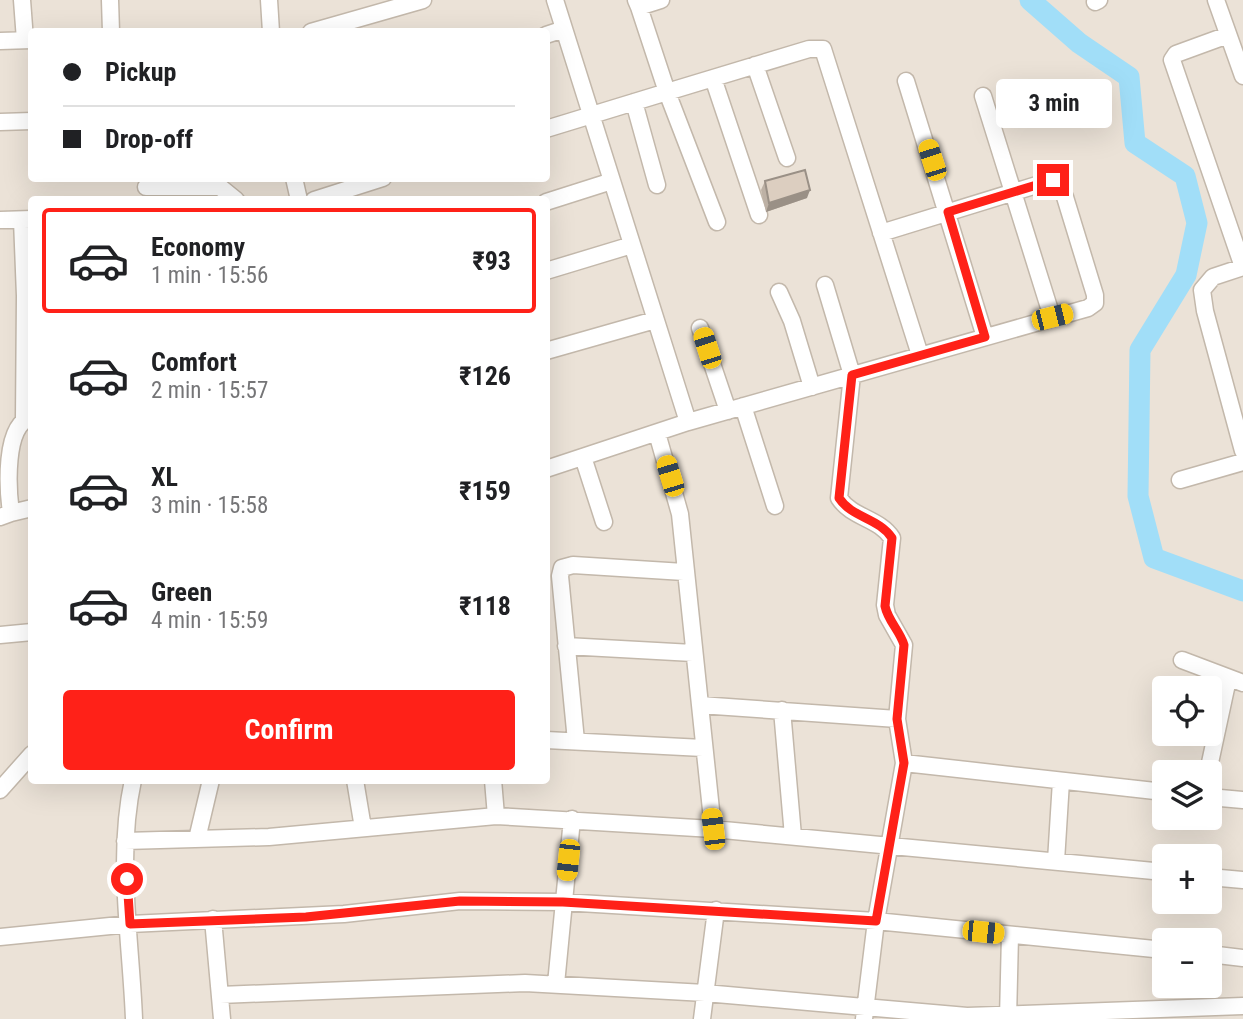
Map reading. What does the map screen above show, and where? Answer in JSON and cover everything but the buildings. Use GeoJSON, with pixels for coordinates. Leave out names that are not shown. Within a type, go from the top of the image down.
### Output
{"type":"FeatureCollection","features":[{"type":"Feature","properties":{"kind":"street"},"geometry":{"type":"LineString","coordinates":[[0,41],[28,40],[22,0]]}},
{"type":"Feature","properties":{"kind":"street"},"geometry":{"type":"LineString","coordinates":[[110,0],[111,28]]}},
{"type":"Feature","properties":{"kind":"street"},"geometry":{"type":"LineString","coordinates":[[269,0],[271,28]]}},
{"type":"Feature","properties":{"kind":"street"},"geometry":{"type":"LineString","coordinates":[[325,28],[423,0]]}},
{"type":"Feature","properties":{"kind":"street"},"geometry":{"type":"LineString","coordinates":[[555,0],[688,422]]}},
{"type":"Feature","properties":{"kind":"street"},"geometry":{"type":"LineString","coordinates":[[661,0],[637,4],[667,92],[717,222]]}},
{"type":"Feature","properties":{"kind":"street"},"geometry":{"type":"LineString","coordinates":[[1216,0],[1243,76]]}},
{"type":"Feature","properties":{"kind":"street"},"geometry":{"type":"LineString","coordinates":[[550,34],[564,29]]}},
{"type":"Feature","properties":{"kind":"street"},"geometry":{"type":"LineString","coordinates":[[1228,35],[1176,54],[1172,60],[1243,267],[1213,276],[1202,290],[1205,311],[1243,452]]}},
{"type":"Feature","properties":{"kind":"street"},"geometry":{"type":"LineString","coordinates":[[550,128],[814,48],[825,52],[920,355]]}},
{"type":"Feature","properties":{"kind":"street"},"geometry":{"type":"LineString","coordinates":[[755,65],[787,158]]}},
{"type":"Feature","properties":{"kind":"street"},"geometry":{"type":"LineString","coordinates":[[713,78],[759,215]]}},
{"type":"Feature","properties":{"kind":"street"},"geometry":{"type":"LineString","coordinates":[[906,80],[985,337]]}},
{"type":"Feature","properties":{"kind":"street"},"geometry":{"type":"LineString","coordinates":[[983,96],[1052,317]]}},
{"type":"Feature","properties":{"kind":"street"},"geometry":{"type":"LineString","coordinates":[[634,102],[657,185]]}},
{"type":"Feature","properties":{"kind":"street"},"geometry":{"type":"LineString","coordinates":[[0,122],[28,121]]}},
{"type":"Feature","properties":{"kind":"street"},"geometry":{"type":"LineString","coordinates":[[881,233],[1053,180]]}},
{"type":"Feature","properties":{"kind":"street"},"geometry":{"type":"LineString","coordinates":[[550,201],[611,181]]}},
{"type":"Feature","properties":{"kind":"street"},"geometry":{"type":"LineString","coordinates":[[327,196],[370,182]]}},
{"type":"Feature","properties":{"kind":"street"},"geometry":{"type":"LineString","coordinates":[[146,188],[219,187],[231,196]]}},
{"type":"Feature","properties":{"kind":"street"},"geometry":{"type":"LineString","coordinates":[[550,468],[688,422],[1088,308],[1095,303],[1095,295],[1065,197]]}},
{"type":"Feature","properties":{"kind":"street"},"geometry":{"type":"LineString","coordinates":[[0,220],[27,220],[28,418],[16,428],[10,454],[6,515],[28,509]]}},
{"type":"Feature","properties":{"kind":"street"},"geometry":{"type":"LineString","coordinates":[[550,270],[632,246]]}},
{"type":"Feature","properties":{"kind":"street"},"geometry":{"type":"LineString","coordinates":[[825,285],[852,375],[839,498],[844,506],[878,523],[892,538],[885,606],[887,615],[901,635],[904,645],[897,719],[904,763],[876,921],[865,1013]]}},
{"type":"Feature","properties":{"kind":"street"},"geometry":{"type":"LineString","coordinates":[[779,292],[792,321],[812,387]]}},
{"type":"Feature","properties":{"kind":"street"},"geometry":{"type":"LineString","coordinates":[[550,350],[655,320]]}},
{"type":"Feature","properties":{"kind":"street"},"geometry":{"type":"LineString","coordinates":[[700,328],[775,506]]}},
{"type":"Feature","properties":{"kind":"street"},"geometry":{"type":"LineString","coordinates":[[657,433],[676,497],[713,829]]}},
{"type":"Feature","properties":{"kind":"street"},"geometry":{"type":"LineString","coordinates":[[583,457],[604,522]]}},
{"type":"Feature","properties":{"kind":"street"},"geometry":{"type":"LineString","coordinates":[[1180,480],[1243,462]]}},
{"type":"Feature","properties":{"kind":"street"},"geometry":{"type":"LineString","coordinates":[[576,741],[560,576],[562,568],[573,565],[684,572]]}},
{"type":"Feature","properties":{"kind":"street"},"geometry":{"type":"LineString","coordinates":[[0,635],[28,632]]}},
{"type":"Feature","properties":{"kind":"street"},"geometry":{"type":"LineString","coordinates":[[566,646],[693,653]]}},
{"type":"Feature","properties":{"kind":"street"},"geometry":{"type":"LineString","coordinates":[[1182,660],[1236,682],[1212,760]]}},
{"type":"Feature","properties":{"kind":"street"},"geometry":{"type":"LineString","coordinates":[[700,705],[897,719]]}},
{"type":"Feature","properties":{"kind":"street"},"geometry":{"type":"LineString","coordinates":[[782,710],[793,836]]}},
{"type":"Feature","properties":{"kind":"street"},"geometry":{"type":"LineString","coordinates":[[550,740],[703,748]]}},
{"type":"Feature","properties":{"kind":"street"},"geometry":{"type":"LineString","coordinates":[[0,790],[28,758]]}},
{"type":"Feature","properties":{"kind":"street"},"geometry":{"type":"LineString","coordinates":[[904,763],[1152,791]]}},
{"type":"Feature","properties":{"kind":"street"},"geometry":{"type":"LineString","coordinates":[[1056,861],[1061,780]]}},
{"type":"Feature","properties":{"kind":"street"},"geometry":{"type":"LineString","coordinates":[[133,784],[127,806],[125,841],[134,1019]]}},
{"type":"Feature","properties":{"kind":"street"},"geometry":{"type":"LineString","coordinates":[[197,839],[210,784]]}},
{"type":"Feature","properties":{"kind":"street"},"geometry":{"type":"LineString","coordinates":[[356,784],[363,828]]}},
{"type":"Feature","properties":{"kind":"street"},"geometry":{"type":"LineString","coordinates":[[493,784],[496,816]]}},
{"type":"Feature","properties":{"kind":"street"},"geometry":{"type":"LineString","coordinates":[[1222,798],[1243,800]]}},
{"type":"Feature","properties":{"kind":"street"},"geometry":{"type":"LineString","coordinates":[[125,841],[269,837],[496,816],[713,829],[1152,871]]}},
{"type":"Feature","properties":{"kind":"street"},"geometry":{"type":"LineString","coordinates":[[556,984],[572,819]]}},
{"type":"Feature","properties":{"kind":"street"},"geometry":{"type":"LineString","coordinates":[[1222,878],[1243,880]]}},
{"type":"Feature","properties":{"kind":"street"},"geometry":{"type":"LineString","coordinates":[[0,937],[130,924],[306,917],[460,901],[563,902],[876,921],[1152,949]]}},
{"type":"Feature","properties":{"kind":"street"},"geometry":{"type":"LineString","coordinates":[[702,1019],[716,910]]}},
{"type":"Feature","properties":{"kind":"street"},"geometry":{"type":"LineString","coordinates":[[213,919],[222,1019]]}},
{"type":"Feature","properties":{"kind":"street"},"geometry":{"type":"LineString","coordinates":[[1008,1017],[1010,935]]}},
{"type":"Feature","properties":{"kind":"street"},"geometry":{"type":"LineString","coordinates":[[1222,956],[1243,958]]}},
{"type":"Feature","properties":{"kind":"street"},"geometry":{"type":"LineString","coordinates":[[220,995],[556,984],[705,993],[865,1013],[1008,1017],[1243,1006]]}},
{"type":"Feature","properties":{"kind":"shaded area"},"geometry":{"type":"Polygon","coordinates":[[[0,0],[1243,0],[1243,1019],[0,1019],[0,0]]]}},
{"type":"Feature","properties":{"kind":"waterway"},"geometry":{"type":"LineString","coordinates":[[1030,0],[1079,43],[1129,77],[1135,143],[1185,176],[1197,223],[1186,275],[1140,350],[1138,496],[1154,558],[1243,591]]}},
{"type":"Feature","properties":{"kind":"route"},"geometry":{"type":"LineString","coordinates":[[127,879],[130,924],[306,917],[460,901],[563,902],[876,921],[904,763],[897,719],[904,645],[901,635],[887,615],[885,606],[892,538],[878,523],[853,513],[839,498],[852,375],[985,337],[948,212],[1053,180]]}}]}
